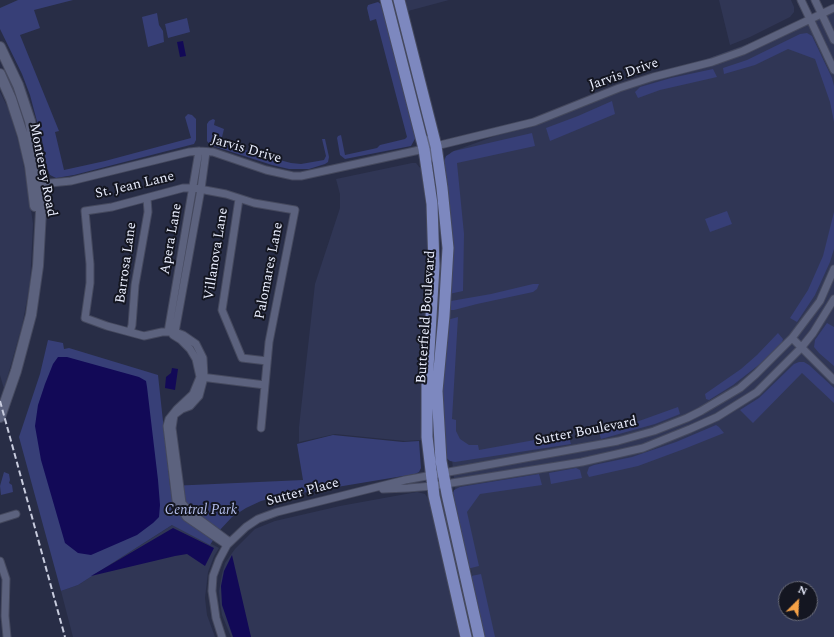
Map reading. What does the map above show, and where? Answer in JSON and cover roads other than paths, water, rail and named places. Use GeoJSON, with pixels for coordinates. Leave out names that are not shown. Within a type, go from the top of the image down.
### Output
{"type":"FeatureCollection","features":[{"type":"Feature","properties":{"kind":"main road","name":"Butterfield Boulevard"},"geometry":{"type":"LineString","coordinates":[[386,0],[424,149],[432,204],[434,266],[427,385],[427,437],[432,480],[466,637]]}},
{"type":"Feature","properties":{"kind":"main road","name":"Butterfield Boulevard"},"geometry":{"type":"LineString","coordinates":[[398,0],[436,146],[444,205],[448,248],[444,316],[437,391],[438,421],[444,478],[479,637]]}},
{"type":"Feature","properties":{"kind":"main road","name":"Monterey Road"},"geometry":{"type":"LineString","coordinates":[[0,47],[18,85],[30,121],[38,164],[41,211],[38,266],[31,315],[18,364],[0,417]]}},
{"type":"Feature","properties":{"kind":"main road","name":"Monterey Road"},"geometry":{"type":"LineString","coordinates":[[0,74],[11,99],[23,136],[30,166],[35,211],[39,228]]}},
{"type":"Feature","properties":{"kind":"street"},"geometry":{"type":"LineString","coordinates":[[801,0],[834,70]]}},
{"type":"Feature","properties":{"kind":"street"},"geometry":{"type":"LineString","coordinates":[[814,0],[834,40]]}},
{"type":"Feature","properties":{"kind":"street","name":"Jarvis Drive"},"geometry":{"type":"LineString","coordinates":[[436,146],[534,122],[619,88],[653,77],[712,62],[744,51],[834,8]]}},
{"type":"Feature","properties":{"kind":"street"},"geometry":{"type":"LineString","coordinates":[[421,137],[427,140],[430,144],[436,146]]}},
{"type":"Feature","properties":{"kind":"street"},"geometry":{"type":"LineString","coordinates":[[424,149],[430,152],[438,164]]}},
{"type":"Feature","properties":{"kind":"street","name":"Jarvis Drive"},"geometry":{"type":"LineString","coordinates":[[40,184],[80,180],[189,152],[213,152],[266,170],[293,176],[301,176],[424,149]]}},
{"type":"Feature","properties":{"kind":"street","name":"Apera Lane"},"geometry":{"type":"LineString","coordinates":[[171,332],[203,151]]}},
{"type":"Feature","properties":{"kind":"street","name":"St. Jean Lane"},"geometry":{"type":"LineString","coordinates":[[171,332],[162,332],[144,336],[107,326],[85,318],[90,283],[90,264],[85,211],[112,207],[183,188],[197,189]]}},
{"type":"Feature","properties":{"kind":"street","name":"Palomares Lane"},"geometry":{"type":"LineString","coordinates":[[197,189],[226,194],[254,203],[295,210],[274,312],[264,384],[261,428]]}},
{"type":"Feature","properties":{"kind":"street","name":"Barrosa Lane"},"geometry":{"type":"LineString","coordinates":[[130,332],[132,325],[135,285],[148,212],[147,198]]}},
{"type":"Feature","properties":{"kind":"street","name":"Villanova Lane"},"geometry":{"type":"LineString","coordinates":[[239,198],[222,310],[242,358],[267,361]]}},
{"type":"Feature","properties":{"kind":"street","name":"Sutter Boulevard"},"geometry":{"type":"LineString","coordinates":[[444,478],[618,442],[654,431],[701,411],[740,388],[792,338],[820,301],[834,269]]}},
{"type":"Feature","properties":{"kind":"street","name":"Sutter Boulevard"},"geometry":{"type":"LineString","coordinates":[[444,478],[582,462],[643,448],[717,417],[757,392],[801,348],[813,333],[834,299]]}},
{"type":"Feature","properties":{"kind":"street"},"geometry":{"type":"LineString","coordinates":[[171,332],[190,349],[196,359],[202,377],[199,396],[190,406],[182,409],[174,415],[172,428],[182,503],[191,514],[229,544]]}},
{"type":"Feature","properties":{"kind":"street"},"geometry":{"type":"LineString","coordinates":[[792,338],[834,380]]}},
{"type":"Feature","properties":{"kind":"street"},"geometry":{"type":"LineString","coordinates":[[202,377],[264,384]]}},
{"type":"Feature","properties":{"kind":"street","name":"Sutter Place"},"geometry":{"type":"LineString","coordinates":[[222,637],[216,618],[212,591],[213,576],[219,560],[229,544],[246,527],[258,519],[277,512],[371,489],[444,478]]}},
{"type":"Feature","properties":{"kind":"street","name":"Sutter Place"},"geometry":{"type":"LineString","coordinates":[[371,489],[408,488],[432,480],[444,478]]}},
{"type":"Feature","properties":{"kind":"street"},"geometry":{"type":"LineString","coordinates":[[0,520],[16,514]]}},
{"type":"Feature","properties":{"kind":"street"},"geometry":{"type":"LineString","coordinates":[[0,561],[6,580],[3,625],[7,637]]}},
{"type":"Feature","properties":{"kind":"railway"},"geometry":{"type":"LineString","coordinates":[[0,401],[65,637]]}},
{"type":"Feature","properties":{"kind":"park label","name":"Central Park"},"geometry":{"type":"Point","coordinates":[201,511]}}]}
